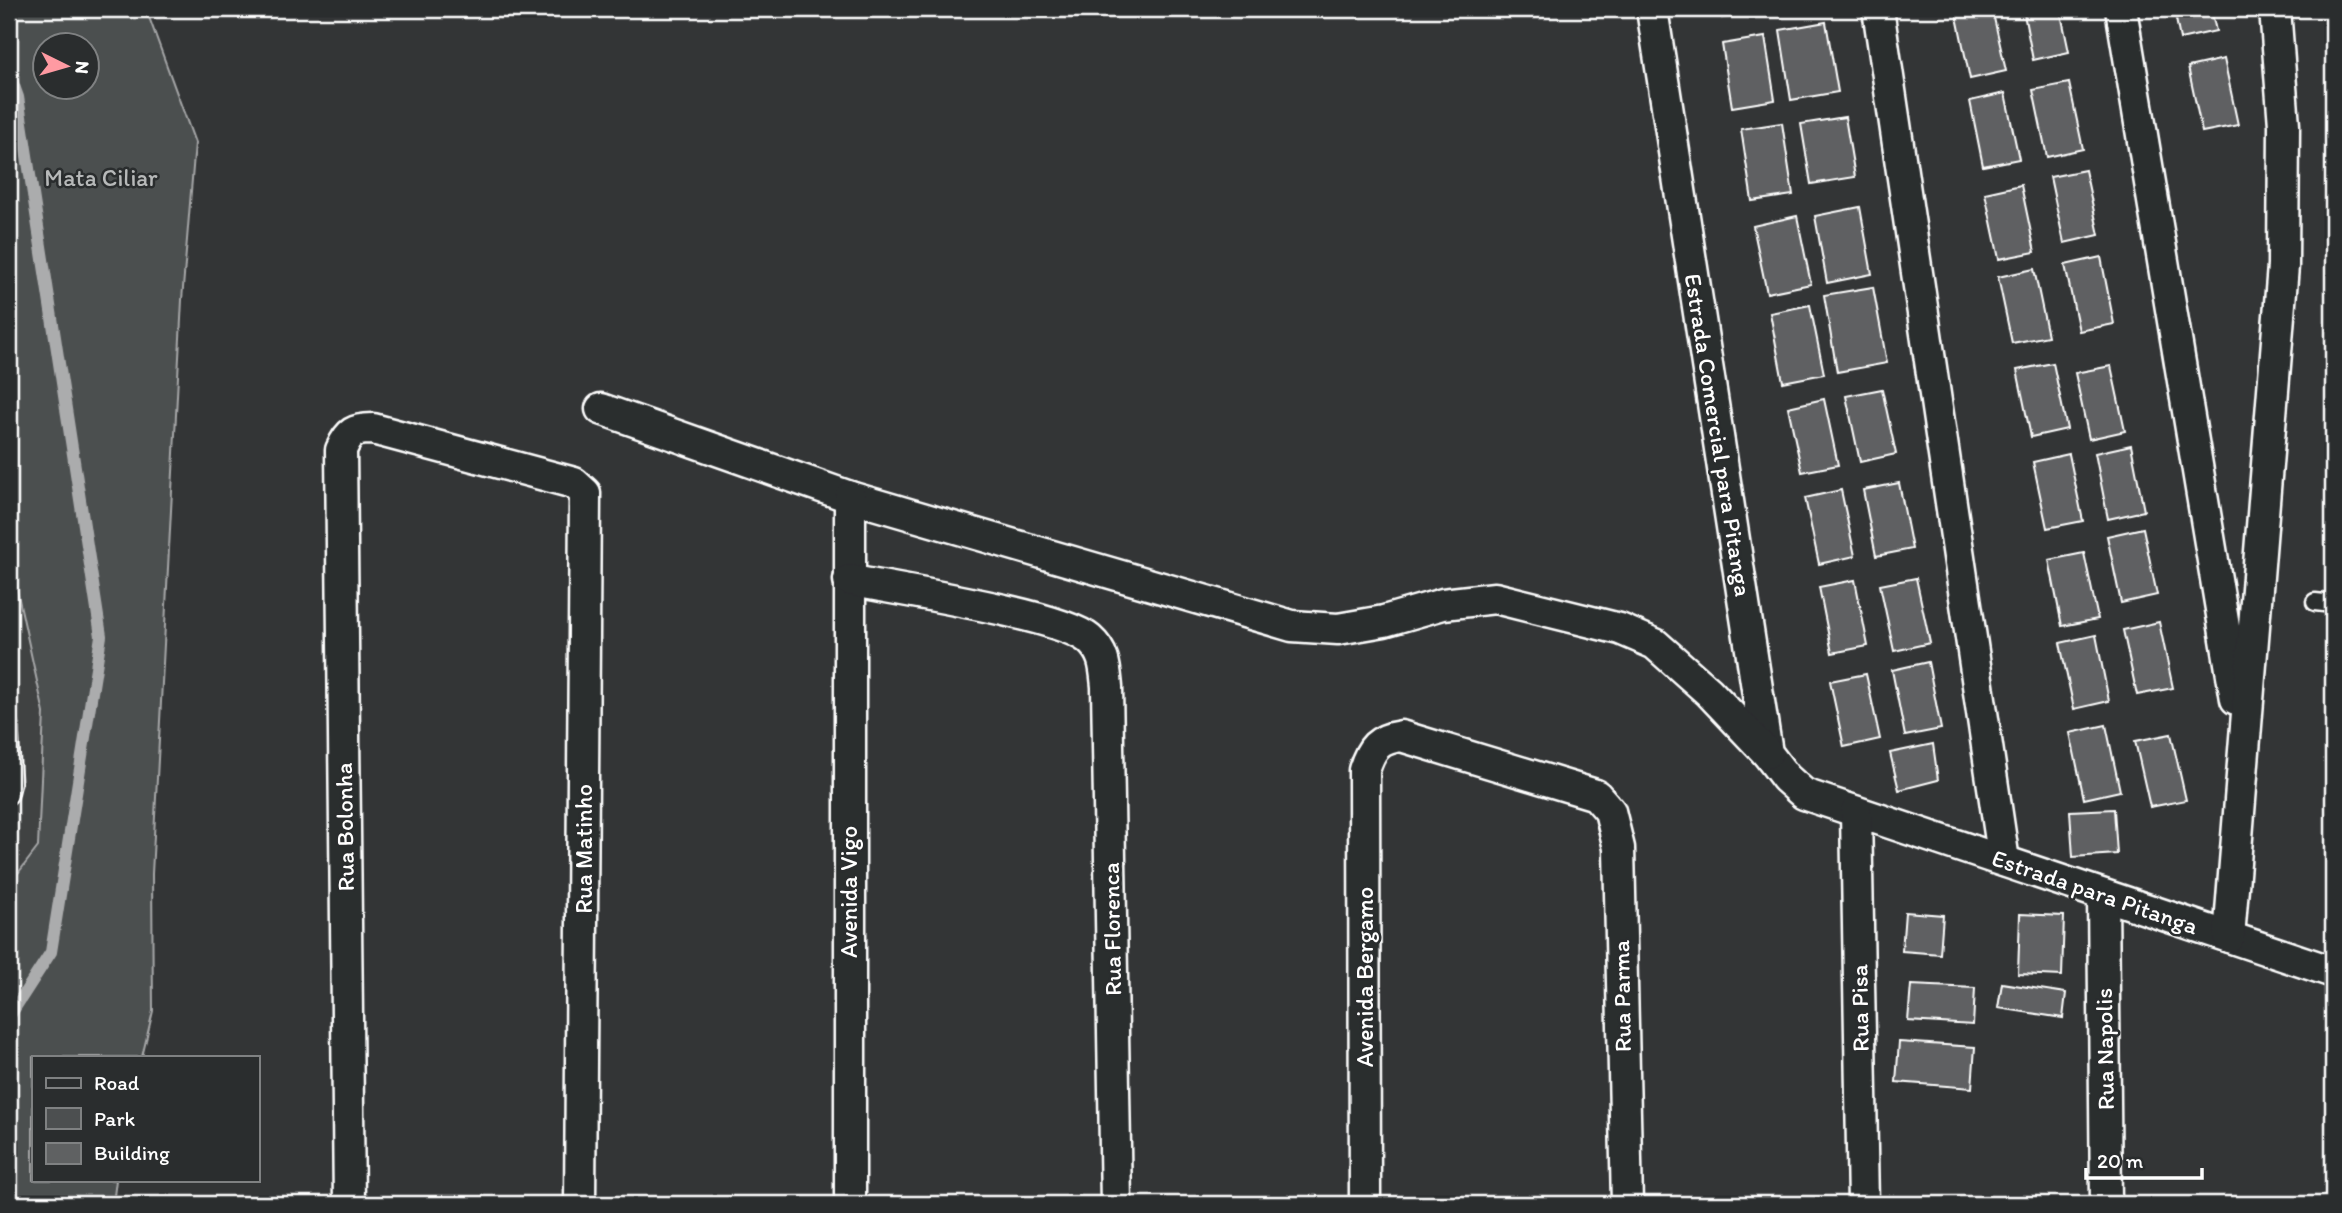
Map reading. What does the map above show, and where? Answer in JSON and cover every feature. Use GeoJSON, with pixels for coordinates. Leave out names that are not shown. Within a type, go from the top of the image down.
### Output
{"type":"FeatureCollection","features":[{"type":"Feature","properties":{"kind":"street","name":"Estrada Comercial para Pitanga"},"geometry":{"type":"LineString","coordinates":[[1652,9],[1767,753],[1786,778],[1804,794],[1856,812]]}},
{"type":"Feature","properties":{"kind":"street"},"geometry":{"type":"LineString","coordinates":[[1878,9],[2004,861]]}},
{"type":"Feature","properties":{"kind":"street"},"geometry":{"type":"LineString","coordinates":[[2120,9],[2243,742]]}},
{"type":"Feature","properties":{"kind":"street"},"geometry":{"type":"LineString","coordinates":[[2229,937],[2283,266],[2284,125],[2275,9]]}},
{"type":"Feature","properties":{"kind":"street"},"geometry":{"type":"LineString","coordinates":[[601,409],[850,497],[1292,626],[1338,629],[1384,621],[1443,604],[1495,598],[1620,629],[1655,644],[1709,692],[1767,753]]}},
{"type":"Feature","properties":{"kind":"street","name":"Rua Bolonha"},"geometry":{"type":"LineString","coordinates":[[349,1204],[341,450],[348,434],[356,429],[373,429],[574,483],[585,493]]}},
{"type":"Feature","properties":{"kind":"street","name":"Rua Matinho"},"geometry":{"type":"LineString","coordinates":[[580,1204],[585,493]]}},
{"type":"Feature","properties":{"kind":"street","name":"Avenida Vigo"},"geometry":{"type":"LineString","coordinates":[[850,497],[850,1204]]}},
{"type":"Feature","properties":{"kind":"street","name":"Rua Florenca"},"geometry":{"type":"LineString","coordinates":[[849,580],[1046,621],[1087,638],[1103,654],[1108,701],[1116,1204]]}},
{"type":"Feature","properties":{"kind":"street","name":"Rua Parma"},"geometry":{"type":"LineString","coordinates":[[1370,751],[1384,738],[1401,736],[1596,795],[1611,811],[1619,848],[1627,1204]]}},
{"type":"Feature","properties":{"kind":"street","name":"Avenida Bergamo"},"geometry":{"type":"LineString","coordinates":[[1366,1204],[1364,771],[1370,751]]}},
{"type":"Feature","properties":{"kind":"street","name":"Estrada para Pitanga"},"geometry":{"type":"LineString","coordinates":[[1856,812],[2333,972]]}},
{"type":"Feature","properties":{"kind":"street","name":"Rua Pisa"},"geometry":{"type":"LineString","coordinates":[[1856,812],[1863,1204]]}},
{"type":"Feature","properties":{"kind":"street","name":"Rua Napolis"},"geometry":{"type":"LineString","coordinates":[[2103,895],[2106,1204]]}},
{"type":"Feature","properties":{"kind":"lane"},"geometry":{"type":"LineString","coordinates":[[2315,602],[2333,604]]}},
{"type":"Feature","properties":{"kind":"lane"},"geometry":{"type":"LineString","coordinates":[[9,725],[12,783],[9,795]]}},
{"type":"Feature","properties":{"kind":"shaded area"},"geometry":{"type":"Polygon","coordinates":[[[9,554],[44,713],[38,847],[9,885],[9,554]]]}},
{"type":"Feature","properties":{"kind":"green space","name":"Mata Ciliar"},"geometry":{"type":"Polygon","coordinates":[[[9,9],[146,9],[195,143],[182,300],[152,874],[153,1011],[142,1056],[32,1056],[32,1182],[116,1182],[113,1204],[9,1204],[9,885],[38,847],[44,713],[9,554],[9,9]]]}},
{"type":"Feature","properties":{"kind":"building"},"geometry":{"type":"Polygon","coordinates":[[[1720,9],[1767,9],[1768,11],[1722,18],[1720,9]]]}},
{"type":"Feature","properties":{"kind":"building"},"geometry":{"type":"Polygon","coordinates":[[[1992,9],[2006,71],[1970,79],[1956,12],[1992,9]]]}},
{"type":"Feature","properties":{"kind":"building"},"geometry":{"type":"Polygon","coordinates":[[[2023,9],[2060,9],[2069,52],[2033,60],[2023,9]]]}},
{"type":"Feature","properties":{"kind":"building"},"geometry":{"type":"Polygon","coordinates":[[[2174,9],[2211,9],[2216,31],[2180,39],[2174,9]]]}},
{"type":"Feature","properties":{"kind":"building"},"geometry":{"type":"Polygon","coordinates":[[[1826,22],[1838,92],[1791,100],[1780,30],[1826,22]]]}},
{"type":"Feature","properties":{"kind":"building"},"geometry":{"type":"Polygon","coordinates":[[[1765,37],[1775,100],[1732,107],[1722,44],[1765,37]]]}},
{"type":"Feature","properties":{"kind":"building"},"geometry":{"type":"Polygon","coordinates":[[[2224,59],[2238,125],[2202,132],[2188,67],[2224,59]]]}},
{"type":"Feature","properties":{"kind":"building"},"geometry":{"type":"Polygon","coordinates":[[[2069,83],[2083,149],[2047,157],[2033,90],[2069,83]]]}},
{"type":"Feature","properties":{"kind":"building"},"geometry":{"type":"Polygon","coordinates":[[[2005,93],[2019,159],[1983,166],[1970,101],[2005,93]]]}},
{"type":"Feature","properties":{"kind":"building"},"geometry":{"type":"Polygon","coordinates":[[[1845,117],[1855,177],[1811,184],[1801,124],[1845,117]]]}},
{"type":"Feature","properties":{"kind":"building"},"geometry":{"type":"Polygon","coordinates":[[[1782,123],[1793,195],[1752,201],[1741,129],[1782,123]]]}},
{"type":"Feature","properties":{"kind":"building"},"geometry":{"type":"Polygon","coordinates":[[[2085,170],[2099,235],[2064,243],[2050,177],[2085,170]]]}},
{"type":"Feature","properties":{"kind":"building"},"geometry":{"type":"Polygon","coordinates":[[[2021,185],[2035,252],[1999,259],[1985,193],[2021,185]]]}},
{"type":"Feature","properties":{"kind":"building"},"geometry":{"type":"Polygon","coordinates":[[[1860,207],[1872,274],[1827,283],[1815,216],[1860,207]]]}},
{"type":"Feature","properties":{"kind":"building"},"geometry":{"type":"Polygon","coordinates":[[[1797,216],[1811,284],[1767,293],[1753,226],[1797,216]]]}},
{"type":"Feature","properties":{"kind":"building"},"geometry":{"type":"Polygon","coordinates":[[[2101,257],[2114,324],[2079,331],[2065,265],[2101,257]]]}},
{"type":"Feature","properties":{"kind":"building"},"geometry":{"type":"Polygon","coordinates":[[[2034,269],[2048,336],[2012,343],[1998,277],[2034,269]]]}},
{"type":"Feature","properties":{"kind":"building"},"geometry":{"type":"Polygon","coordinates":[[[1873,287],[1887,363],[1837,372],[1824,295],[1873,287]]]}},
{"type":"Feature","properties":{"kind":"building"},"geometry":{"type":"Polygon","coordinates":[[[1810,305],[1824,374],[1783,382],[1770,313],[1810,305]]]}},
{"type":"Feature","properties":{"kind":"building"},"geometry":{"type":"Polygon","coordinates":[[[2053,363],[2067,429],[2031,437],[2017,370],[2053,363]]]}},
{"type":"Feature","properties":{"kind":"building"},"geometry":{"type":"Polygon","coordinates":[[[2111,366],[2125,431],[2089,439],[2075,373],[2111,366]]]}},
{"type":"Feature","properties":{"kind":"building"},"geometry":{"type":"Polygon","coordinates":[[[1882,389],[1896,454],[1860,462],[1846,396],[1882,389]]]}},
{"type":"Feature","properties":{"kind":"building"},"geometry":{"type":"Polygon","coordinates":[[[1824,399],[1838,465],[1802,472],[1788,407],[1824,399]]]}},
{"type":"Feature","properties":{"kind":"building"},"geometry":{"type":"Polygon","coordinates":[[[2131,445],[2144,511],[2108,519],[2095,453],[2131,445]]]}},
{"type":"Feature","properties":{"kind":"building"},"geometry":{"type":"Polygon","coordinates":[[[2069,454],[2083,521],[2047,528],[2033,462],[2069,454]]]}},
{"type":"Feature","properties":{"kind":"building"},"geometry":{"type":"Polygon","coordinates":[[[1899,483],[1912,549],[1876,556],[1863,490],[1899,483]]]}},
{"type":"Feature","properties":{"kind":"building"},"geometry":{"type":"Polygon","coordinates":[[[1841,490],[1855,556],[1819,564],[1805,498],[1841,490]]]}},
{"type":"Feature","properties":{"kind":"building"},"geometry":{"type":"Polygon","coordinates":[[[2143,528],[2157,595],[2121,603],[2107,536],[2143,528]]]}},
{"type":"Feature","properties":{"kind":"building"},"geometry":{"type":"Polygon","coordinates":[[[2084,553],[2098,619],[2062,626],[2049,560],[2084,553]]]}},
{"type":"Feature","properties":{"kind":"building"},"geometry":{"type":"Polygon","coordinates":[[[1916,578],[1930,643],[1894,651],[1880,585],[1916,578]]]}},
{"type":"Feature","properties":{"kind":"building"},"geometry":{"type":"Polygon","coordinates":[[[1855,580],[1868,646],[1832,653],[1819,587],[1855,580]]]}},
{"type":"Feature","properties":{"kind":"building"},"geometry":{"type":"Polygon","coordinates":[[[2159,622],[2173,688],[2137,695],[2123,630],[2159,622]]]}},
{"type":"Feature","properties":{"kind":"building"},"geometry":{"type":"Polygon","coordinates":[[[2096,635],[2109,701],[2074,709],[2060,643],[2096,635]]]}},
{"type":"Feature","properties":{"kind":"building"},"geometry":{"type":"Polygon","coordinates":[[[1928,662],[1941,729],[1905,736],[1892,670],[1928,662]]]}},
{"type":"Feature","properties":{"kind":"building"},"geometry":{"type":"Polygon","coordinates":[[[1866,674],[1880,739],[1844,747],[1830,681],[1866,674]]]}},
{"type":"Feature","properties":{"kind":"building"},"geometry":{"type":"Polygon","coordinates":[[[2106,725],[2120,791],[2084,799],[2070,733],[2106,725]]]}},
{"type":"Feature","properties":{"kind":"building"},"geometry":{"type":"Polygon","coordinates":[[[2171,734],[2186,800],[2150,807],[2135,741],[2171,734]]]}},
{"type":"Feature","properties":{"kind":"building"},"geometry":{"type":"Polygon","coordinates":[[[1933,744],[1938,780],[1899,790],[1890,753],[1933,744]]]}},
{"type":"Feature","properties":{"kind":"building"},"geometry":{"type":"Polygon","coordinates":[[[2114,809],[2117,854],[2073,857],[2070,811],[2114,809]]]}},
{"type":"Feature","properties":{"kind":"building"},"geometry":{"type":"Polygon","coordinates":[[[1905,912],[1943,915],[1940,954],[1902,951],[1905,912]]]}},
{"type":"Feature","properties":{"kind":"building"},"geometry":{"type":"Polygon","coordinates":[[[2020,914],[2064,916],[2062,976],[2018,974],[2020,914]]]}},
{"type":"Feature","properties":{"kind":"building"},"geometry":{"type":"Polygon","coordinates":[[[2002,983],[2066,993],[2063,1018],[1998,1008],[2002,983]]]}},
{"type":"Feature","properties":{"kind":"building"},"geometry":{"type":"Polygon","coordinates":[[[1911,985],[1975,988],[1973,1025],[1908,1021],[1911,985]]]}},
{"type":"Feature","properties":{"kind":"building"},"geometry":{"type":"Polygon","coordinates":[[[1899,1042],[1975,1047],[1972,1088],[1896,1082],[1899,1042]]]}},
{"type":"Feature","properties":{"kind":"waterway"},"geometry":{"type":"LineString","coordinates":[[9,72],[18,97],[101,636],[51,952],[9,1017]]}}]}
